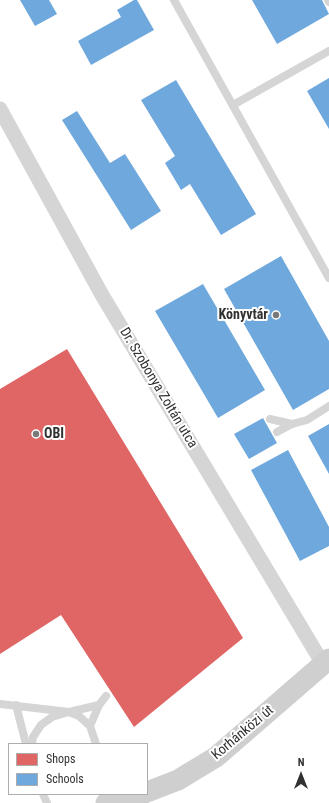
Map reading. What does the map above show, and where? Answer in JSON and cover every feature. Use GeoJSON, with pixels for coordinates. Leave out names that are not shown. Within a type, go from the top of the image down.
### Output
{"type":"FeatureCollection","features":[{"type":"Feature","properties":{"kind":"street","name":"Dr. Szobonya Zoltán utca"},"geometry":{"type":"LineString","coordinates":[[0,109],[102,294],[326,661]]}},
{"type":"Feature","properties":{"kind":"street","name":"Korhánközi út"},"geometry":{"type":"LineString","coordinates":[[148,792],[178,780],[216,757],[326,661]]}},
{"type":"Feature","properties":{"kind":"street"},"geometry":{"type":"LineString","coordinates":[[106,803],[128,800],[140,795]]}},
{"type":"Feature","properties":{"kind":"lane"},"geometry":{"type":"LineString","coordinates":[[174,0],[329,278]]}},
{"type":"Feature","properties":{"kind":"lane"},"geometry":{"type":"LineString","coordinates":[[233,105],[329,51]]}},
{"type":"Feature","properties":{"kind":"lane"},"geometry":{"type":"LineString","coordinates":[[277,432],[292,424],[307,420],[329,406]]}},
{"type":"Feature","properties":{"kind":"lane"},"geometry":{"type":"LineString","coordinates":[[270,419],[292,424]]}},
{"type":"Feature","properties":{"kind":"lane"},"geometry":{"type":"LineString","coordinates":[[90,726],[99,705],[106,696]]}},
{"type":"Feature","properties":{"kind":"lane"},"geometry":{"type":"LineString","coordinates":[[0,704],[69,712],[79,716],[90,726],[96,743]]}},
{"type":"Feature","properties":{"kind":"lane"},"geometry":{"type":"LineString","coordinates":[[16,705],[26,743]]}},
{"type":"Feature","properties":{"kind":"lane"},"geometry":{"type":"LineString","coordinates":[[32,743],[33,737],[41,725],[52,717],[99,705]]}},
{"type":"Feature","properties":{"kind":"building: Shops"},"geometry":{"type":"Polygon","coordinates":[[[67,349],[243,638],[134,727],[61,615],[0,654],[0,389],[67,349]]]}},
{"type":"Feature","properties":{"kind":"building: Schools"},"geometry":{"type":"Polygon","coordinates":[[[20,0],[49,0],[57,14],[35,26],[20,0]]]}},
{"type":"Feature","properties":{"kind":"building: Schools"},"geometry":{"type":"Polygon","coordinates":[[[134,0],[137,0],[154,30],[91,65],[78,41],[121,17],[117,10],[134,0]]]}},
{"type":"Feature","properties":{"kind":"building: Schools"},"geometry":{"type":"Polygon","coordinates":[[[252,0],[322,0],[329,14],[277,44],[252,0]]]}},
{"type":"Feature","properties":{"kind":"building: Schools"},"geometry":{"type":"Polygon","coordinates":[[[329,78],[329,129],[307,91],[329,78]]]}},
{"type":"Feature","properties":{"kind":"building: Schools"},"geometry":{"type":"Polygon","coordinates":[[[176,80],[256,214],[221,235],[190,184],[181,190],[165,163],[175,156],[141,100],[176,80]]]}},
{"type":"Feature","properties":{"kind":"building: Schools"},"geometry":{"type":"Polygon","coordinates":[[[77,111],[110,163],[125,154],[161,211],[131,230],[62,120],[77,111]]]}},
{"type":"Feature","properties":{"kind":"building: Schools","name":"Könyvtár"},"geometry":{"type":"Polygon","coordinates":[[[281,256],[329,341],[329,389],[293,410],[224,289],[281,256]]]}},
{"type":"Feature","properties":{"kind":"building: Schools"},"geometry":{"type":"Polygon","coordinates":[[[203,284],[265,390],[218,418],[155,311],[203,284]]]}},
{"type":"Feature","properties":{"kind":"building: Schools"},"geometry":{"type":"Polygon","coordinates":[[[263,418],[277,443],[249,459],[234,434],[263,418]]]}},
{"type":"Feature","properties":{"kind":"building: Schools"},"geometry":{"type":"Polygon","coordinates":[[[329,424],[329,474],[308,436],[329,424]]]}},
{"type":"Feature","properties":{"kind":"building: Schools"},"geometry":{"type":"Polygon","coordinates":[[[288,450],[329,527],[329,546],[300,561],[251,470],[288,450]]]}},
{"type":"Feature","properties":{"kind":"place","name":"Könyvtár"},"geometry":{"type":"Point","coordinates":[276,315]}},
{"type":"Feature","properties":{"kind":"place","name":"OBI"},"geometry":{"type":"Point","coordinates":[36,434]}}]}
